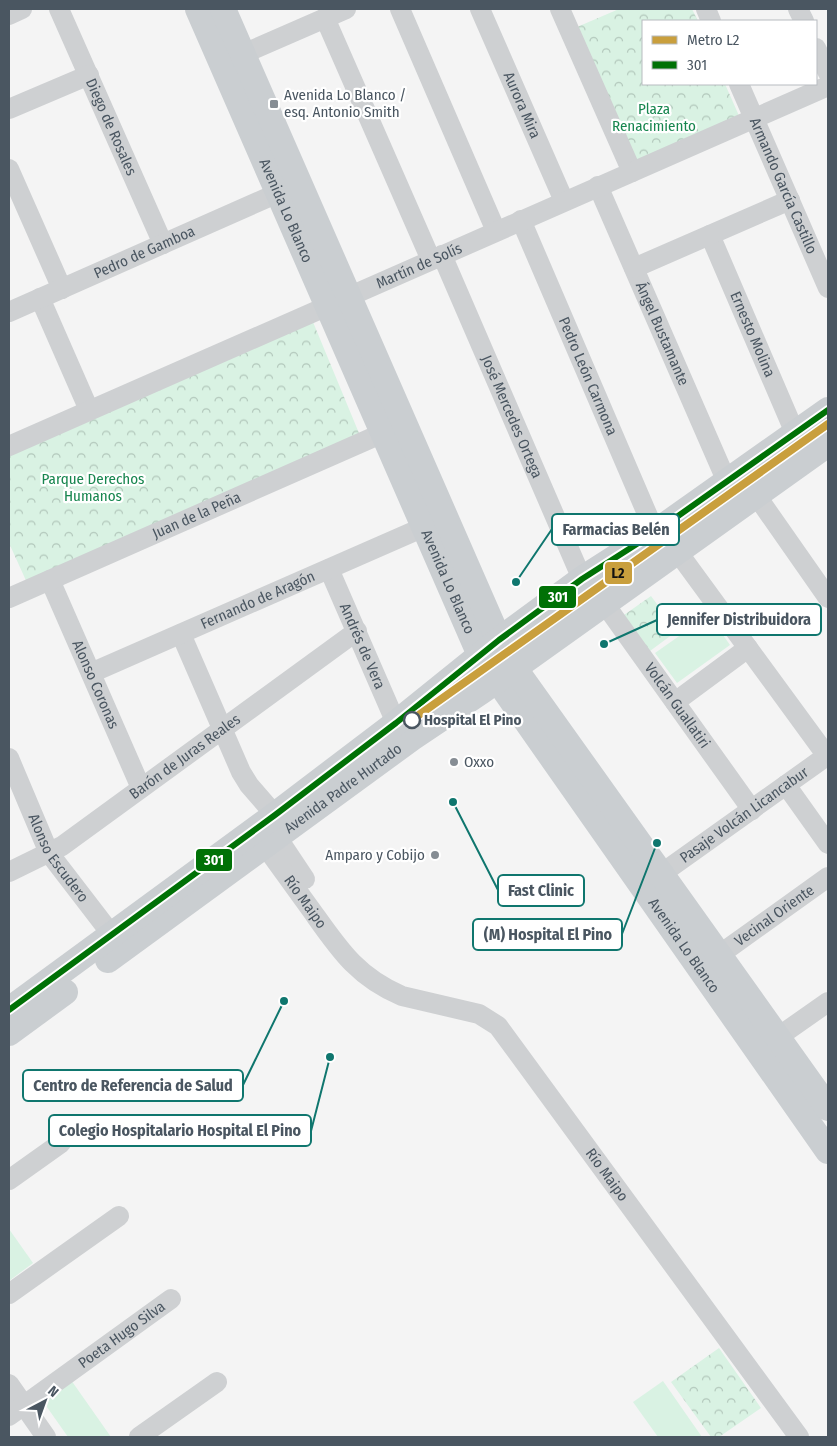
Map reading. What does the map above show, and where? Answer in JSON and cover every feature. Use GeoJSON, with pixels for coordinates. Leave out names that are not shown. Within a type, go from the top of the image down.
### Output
{"type":"FeatureCollection","features":[{"type":"Feature","properties":{"kind":"main road","name":"Avenida Lo Blanco"},"geometry":{"type":"LineString","coordinates":[[198,9],[278,193],[337,301],[490,648]]}},
{"type":"Feature","properties":{"kind":"main road","name":"Avenida Lo Blanco"},"geometry":{"type":"LineString","coordinates":[[223,9],[243,54],[337,301],[383,433],[424,527],[505,674],[828,1151]]}},
{"type":"Feature","properties":{"kind":"main road","name":"Avenida Padre Hurtado"},"geometry":{"type":"LineString","coordinates":[[272,833],[396,723],[490,648],[582,579],[654,533],[828,410]]}},
{"type":"Feature","properties":{"kind":"main road","name":"Avenida Padre Hurtado"},"geometry":{"type":"LineString","coordinates":[[9,1010],[119,941],[272,833],[505,674],[828,444]]}},
{"type":"Feature","properties":{"kind":"main road","name":"Avenida Lo Blanco"},"geometry":{"type":"LineString","coordinates":[[505,674],[661,874],[828,1108]]}},
{"type":"Feature","properties":{"kind":"main road","name":"Avenida Padre Hurtado"},"geometry":{"type":"LineString","coordinates":[[9,1033],[119,941]]}},
{"type":"Feature","properties":{"kind":"street"},"geometry":{"type":"LineString","coordinates":[[9,15],[22,9]]}},
{"type":"Feature","properties":{"kind":"street","name":"Diego de Rosales"},"geometry":{"type":"LineString","coordinates":[[59,9],[163,244]]}},
{"type":"Feature","properties":{"kind":"street"},"geometry":{"type":"LineString","coordinates":[[243,54],[346,9]]}},
{"type":"Feature","properties":{"kind":"street"},"geometry":{"type":"LineString","coordinates":[[400,9],[496,231]]}},
{"type":"Feature","properties":{"kind":"street","name":"Aurora Mira"},"geometry":{"type":"LineString","coordinates":[[480,9],[564,201]]}},
{"type":"Feature","properties":{"kind":"street"},"geometry":{"type":"LineString","coordinates":[[560,9],[632,172]]}},
{"type":"Feature","properties":{"kind":"street","name":"José Mercedes Ortega"},"geometry":{"type":"LineString","coordinates":[[325,18],[582,579]]}},
{"type":"Feature","properties":{"kind":"street"},"geometry":{"type":"LineString","coordinates":[[817,50],[828,73]]}},
{"type":"Feature","properties":{"kind":"street"},"geometry":{"type":"LineString","coordinates":[[9,109],[89,75]]}},
{"type":"Feature","properties":{"kind":"street","name":"Armando García Castillo"},"geometry":{"type":"LineString","coordinates":[[738,85],[828,288]]}},
{"type":"Feature","properties":{"kind":"street","name":"Martín de Solís"},"geometry":{"type":"LineString","coordinates":[[9,446],[828,86]]}},
{"type":"Feature","properties":{"kind":"street"},"geometry":{"type":"LineString","coordinates":[[9,169],[62,289]]}},
{"type":"Feature","properties":{"kind":"street","name":"Ángel Bustamante"},"geometry":{"type":"LineString","coordinates":[[598,186],[726,482]]}},
{"type":"Feature","properties":{"kind":"street","name":"Pedro de Gamboa"},"geometry":{"type":"LineString","coordinates":[[9,312],[278,193]]}},
{"type":"Feature","properties":{"kind":"street"},"geometry":{"type":"LineString","coordinates":[[634,268],[790,200]]}},
{"type":"Feature","properties":{"kind":"street","name":"Pedro León Carmona"},"geometry":{"type":"LineString","coordinates":[[521,220],[654,533]]}},
{"type":"Feature","properties":{"kind":"street","name":"Ernesto Molina"},"geometry":{"type":"LineString","coordinates":[[710,235],[795,433]]}},
{"type":"Feature","properties":{"kind":"street"},"geometry":{"type":"LineString","coordinates":[[40,298],[89,410]]}},
{"type":"Feature","properties":{"kind":"street","name":"Juan de la Peña"},"geometry":{"type":"LineString","coordinates":[[9,598],[383,433]]}},
{"type":"Feature","properties":{"kind":"street"},"geometry":{"type":"LineString","coordinates":[[756,495],[828,598]]}},
{"type":"Feature","properties":{"kind":"street","name":"Fernando de Aragón"},"geometry":{"type":"LineString","coordinates":[[91,673],[424,527]]}},
{"type":"Feature","properties":{"kind":"street"},"geometry":{"type":"LineString","coordinates":[[677,551],[828,756]]}},
{"type":"Feature","properties":{"kind":"street","name":"Andrés de Vera"},"geometry":{"type":"LineString","coordinates":[[330,569],[396,723]]}},
{"type":"Feature","properties":{"kind":"street","name":"Alonso Coronas"},"geometry":{"type":"LineString","coordinates":[[50,580],[141,788]]}},
{"type":"Feature","properties":{"kind":"street","name":"Volcán Guallatiri"},"geometry":{"type":"LineString","coordinates":[[604,602],[752,810]]}},
{"type":"Feature","properties":{"kind":"street","name":"Barón de Juras Reales"},"geometry":{"type":"LineString","coordinates":[[9,872],[62,846],[357,631]]}},
{"type":"Feature","properties":{"kind":"street","name":"Río Maipo"},"geometry":{"type":"LineString","coordinates":[[181,634],[222,729],[272,833],[344,956],[368,977],[390,991],[402,996],[479,1014],[498,1026],[799,1437]]}},
{"type":"Feature","properties":{"kind":"street"},"geometry":{"type":"LineString","coordinates":[[675,702],[748,648]]}},
{"type":"Feature","properties":{"kind":"street","name":"Pasaje Volcán Licancabur"},"geometry":{"type":"LineString","coordinates":[[661,874],[828,756]]}},
{"type":"Feature","properties":{"kind":"street","name":"Alonso Escudero"},"geometry":{"type":"LineString","coordinates":[[9,758],[49,853],[119,941]]}},
{"type":"Feature","properties":{"kind":"street"},"geometry":{"type":"LineString","coordinates":[[786,785],[828,844]]}},
{"type":"Feature","properties":{"kind":"street","name":"Vecinal Oriente"},"geometry":{"type":"LineString","coordinates":[[719,955],[828,878]]}},
{"type":"Feature","properties":{"kind":"street"},"geometry":{"type":"LineString","coordinates":[[778,1037],[828,1002]]}},
{"type":"Feature","properties":{"kind":"street"},"geometry":{"type":"LineString","coordinates":[[9,1180],[60,1143]]}},
{"type":"Feature","properties":{"kind":"street"},"geometry":{"type":"LineString","coordinates":[[9,1294],[119,1216]]}},
{"type":"Feature","properties":{"kind":"street","name":"Poeta Hugo Silva"},"geometry":{"type":"LineString","coordinates":[[16,1411],[171,1299]]}},
{"type":"Feature","properties":{"kind":"street"},"geometry":{"type":"LineString","coordinates":[[140,1437],[217,1382]]}},
{"type":"Feature","properties":{"kind":"street"},"geometry":{"type":"LineString","coordinates":[[9,1384],[16,1411],[46,1437]]}},
{"type":"Feature","properties":{"kind":"green space","name":"Plaza Renacimiento"},"geometry":{"type":"Polygon","coordinates":[[[619,9],[692,9],[698,20],[642,20],[642,85],[725,85],[740,118],[636,162],[577,27],[619,9]]]}},
{"type":"Feature","properties":{"kind":"green space","name":"Parque Derechos Humanos"},"geometry":{"type":"Polygon","coordinates":[[[313,322],[361,438],[28,585],[9,543],[9,456],[313,322]]]}},
{"type":"Feature","properties":{"kind":"green space"},"geometry":{"type":"Polygon","coordinates":[[[651,596],[677,631],[650,651],[624,615],[651,596]]]}},
{"type":"Feature","properties":{"kind":"green space"},"geometry":{"type":"Polygon","coordinates":[[[709,615],[730,645],[677,683],[655,653],[709,615]]]}},
{"type":"Feature","properties":{"kind":"green space"},"geometry":{"type":"Polygon","coordinates":[[[9,1229],[33,1263],[9,1281],[9,1229]]]}},
{"type":"Feature","properties":{"kind":"green space"},"geometry":{"type":"Polygon","coordinates":[[[719,1348],[761,1408],[719,1437],[711,1437],[671,1382],[719,1348]]]}},
{"type":"Feature","properties":{"kind":"green space"},"geometry":{"type":"Polygon","coordinates":[[[71,1380],[111,1437],[68,1437],[42,1400],[71,1380]]]}},
{"type":"Feature","properties":{"kind":"green space"},"geometry":{"type":"Polygon","coordinates":[[[663,1381],[702,1437],[658,1437],[633,1402],[663,1381]]]}},
{"type":"Feature","properties":{"kind":"metro line","name":"L2"},"geometry":{"type":"LineString","coordinates":[[409,722],[828,424]]}},
{"type":"Feature","properties":{"kind":"transit line","name":"301"},"geometry":{"type":"LineString","coordinates":[[9,1010],[275,815],[396,723],[499,640],[582,579],[654,533],[828,410]]}},
{"type":"Feature","properties":{"kind":"place","name":"Avenida Lo Blanco / esq. Antonio Smith"},"geometry":{"type":"Point","coordinates":[274,104]}},
{"type":"Feature","properties":{"kind":"place","name":"Farmacias Belén"},"geometry":{"type":"Point","coordinates":[516,582]}},
{"type":"Feature","properties":{"kind":"place","name":"Jennifer Distribuidora"},"geometry":{"type":"Point","coordinates":[604,644]}},
{"type":"Feature","properties":{"kind":"place","name":"Hospital El Pino"},"geometry":{"type":"Point","coordinates":[412,720]}},
{"type":"Feature","properties":{"kind":"place","name":"Oxxo"},"geometry":{"type":"Point","coordinates":[454,762]}},
{"type":"Feature","properties":{"kind":"place","name":"Fast Clinic"},"geometry":{"type":"Point","coordinates":[453,802]}},
{"type":"Feature","properties":{"kind":"place","name":"(M) Hospital El Pino"},"geometry":{"type":"Point","coordinates":[657,843]}},
{"type":"Feature","properties":{"kind":"place","name":"Amparo y Cobijo"},"geometry":{"type":"Point","coordinates":[435,855]}},
{"type":"Feature","properties":{"kind":"place","name":"Centro de Referencia de Salud"},"geometry":{"type":"Point","coordinates":[284,1001]}},
{"type":"Feature","properties":{"kind":"place","name":"Colegio Hospitalario Hospital El Pino"},"geometry":{"type":"Point","coordinates":[330,1057]}}]}
